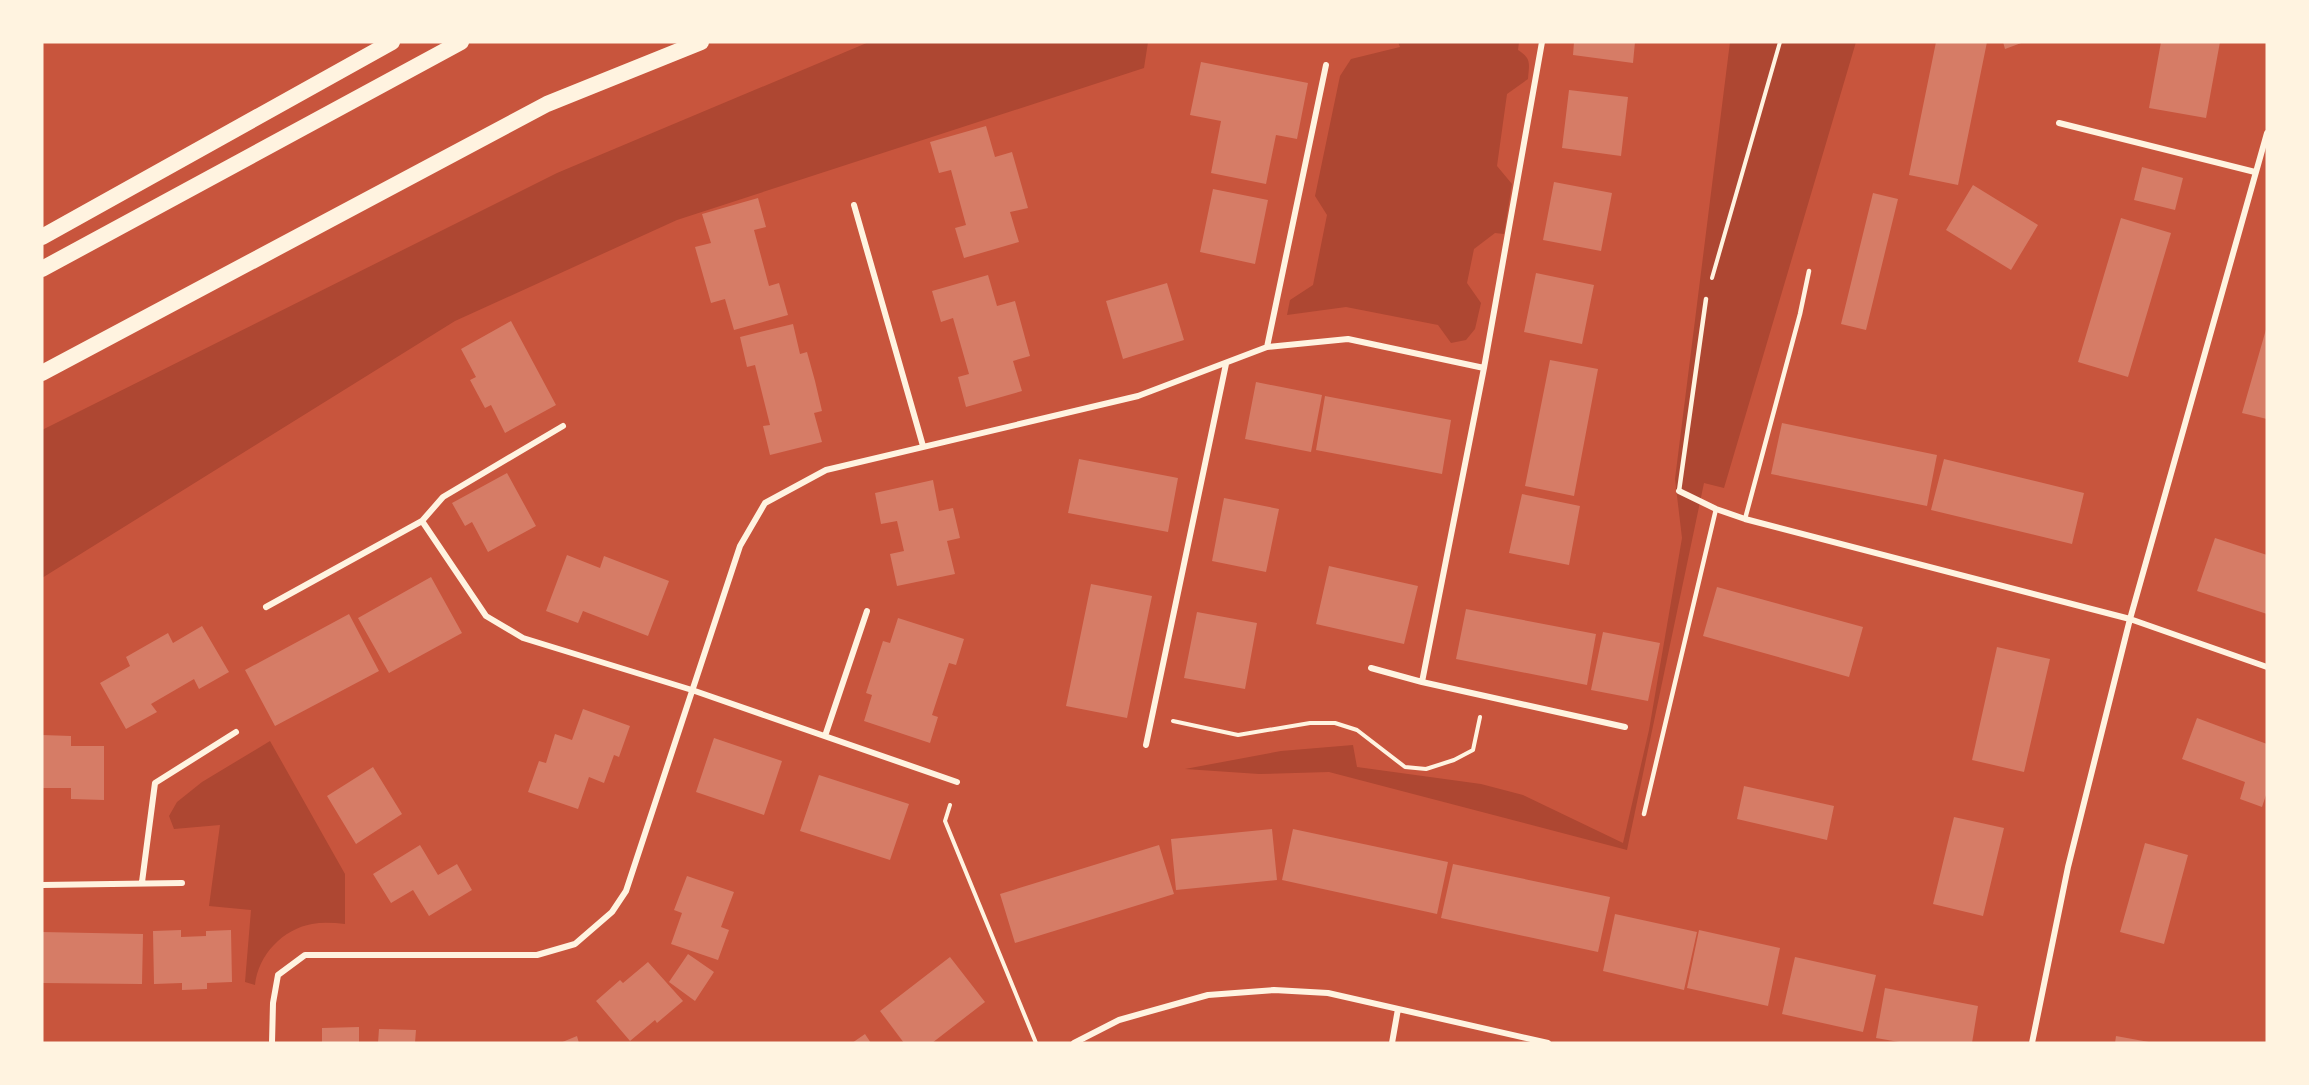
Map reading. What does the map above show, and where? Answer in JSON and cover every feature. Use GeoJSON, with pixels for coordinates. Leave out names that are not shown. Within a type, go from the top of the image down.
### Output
{"type":"FeatureCollection","features":[{"type":"Feature","properties":{"kind":"highway"},"geometry":{"type":"LineString","coordinates":[[42,237],[392,42]]}},
{"type":"Feature","properties":{"kind":"highway"},"geometry":{"type":"LineString","coordinates":[[42,269],[461,42]]}},
{"type":"Feature","properties":{"kind":"highway"},"geometry":{"type":"LineString","coordinates":[[42,373],[547,104],[701,42]]}},
{"type":"Feature","properties":{"kind":"street"},"geometry":{"type":"LineString","coordinates":[[1422,682],[1484,368],[1542,42]]}},
{"type":"Feature","properties":{"kind":"street"},"geometry":{"type":"LineString","coordinates":[[1267,347],[1326,65]]}},
{"type":"Feature","properties":{"kind":"street"},"geometry":{"type":"LineString","coordinates":[[2059,123],[2255,172]]}},
{"type":"Feature","properties":{"kind":"street"},"geometry":{"type":"LineString","coordinates":[[2032,1043],[2068,867],[2130,619],[2267,133]]}},
{"type":"Feature","properties":{"kind":"street"},"geometry":{"type":"LineString","coordinates":[[854,205],[923,446]]}},
{"type":"Feature","properties":{"kind":"street"},"geometry":{"type":"LineString","coordinates":[[272,1043],[273,1003],[278,975],[305,955],[537,955],[575,944],[612,912],[626,891],[740,546],[765,503],[825,470],[1138,396],[1267,347],[1348,339],[1484,368]]}},
{"type":"Feature","properties":{"kind":"street"},"geometry":{"type":"LineString","coordinates":[[1146,746],[1226,364]]}},
{"type":"Feature","properties":{"kind":"street"},"geometry":{"type":"LineString","coordinates":[[266,607],[422,521],[443,497],[563,426]]}},
{"type":"Feature","properties":{"kind":"street"},"geometry":{"type":"LineString","coordinates":[[1679,491],[1716,509],[1745,519],[2130,619],[2267,667]]}},
{"type":"Feature","properties":{"kind":"street"},"geometry":{"type":"LineString","coordinates":[[422,521],[486,616],[523,638],[692,690],[957,782]]}},
{"type":"Feature","properties":{"kind":"street"},"geometry":{"type":"LineString","coordinates":[[825,736],[867,611]]}},
{"type":"Feature","properties":{"kind":"street"},"geometry":{"type":"LineString","coordinates":[[1371,668],[1422,682],[1625,727]]}},
{"type":"Feature","properties":{"kind":"street"},"geometry":{"type":"LineString","coordinates":[[142,882],[155,783],[236,732]]}},
{"type":"Feature","properties":{"kind":"street"},"geometry":{"type":"LineString","coordinates":[[42,885],[182,883]]}},
{"type":"Feature","properties":{"kind":"street"},"geometry":{"type":"LineString","coordinates":[[1074,1043],[1119,1020],[1208,994],[1274,990],[1328,993],[1548,1043]]}},
{"type":"Feature","properties":{"kind":"street"},"geometry":{"type":"LineString","coordinates":[[1392,1043],[1398,1009]]}},
{"type":"Feature","properties":{"kind":"lane"},"geometry":{"type":"LineString","coordinates":[[1745,519],[1800,314],[1809,271]]}},
{"type":"Feature","properties":{"kind":"lane"},"geometry":{"type":"LineString","coordinates":[[1679,491],[1706,299]]}},
{"type":"Feature","properties":{"kind":"lane"},"geometry":{"type":"LineString","coordinates":[[1644,814],[1716,509]]}},
{"type":"Feature","properties":{"kind":"path"},"geometry":{"type":"LineString","coordinates":[[1706,299],[1780,42]]}},
{"type":"Feature","properties":{"kind":"path"},"geometry":{"type":"LineString","coordinates":[[1152,717],[1238,735],[1310,723],[1335,723],[1357,730],[1405,767],[1426,768],[1454,760],[1473,750],[1484,696]]}},
{"type":"Feature","properties":{"kind":"path"},"geometry":{"type":"LineString","coordinates":[[957,782],[945,821],[1036,1043]]}},
{"type":"Feature","properties":{"kind":"shaded area"},"geometry":{"type":"Polygon","coordinates":[[[869,42],[1148,42],[1144,68],[677,220],[455,321],[42,578],[42,430],[557,173],[869,42]]]}},
{"type":"Feature","properties":{"kind":"shaded area"},"geometry":{"type":"Polygon","coordinates":[[[1398,42],[1519,42],[1518,50],[1526,56],[1529,62],[1528,79],[1507,94],[1497,166],[1512,184],[1504,234],[1495,233],[1474,249],[1467,283],[1481,303],[1475,329],[1466,340],[1451,343],[1438,325],[1346,307],[1287,315],[1290,300],[1313,285],[1327,215],[1315,196],[1340,76],[1351,59],[1400,47],[1398,42]]]}},
{"type":"Feature","properties":{"kind":"shaded area"},"geometry":{"type":"Polygon","coordinates":[[[1730,42],[1856,42],[1724,488],[1704,483],[1627,850],[1329,772],[1259,774],[1185,769],[1281,751],[1353,745],[1357,767],[1481,784],[1523,795],[1623,843],[1649,730],[1682,538],[1675,479],[1730,42]]]}},
{"type":"Feature","properties":{"kind":"shaded area"},"geometry":{"type":"Polygon","coordinates":[[[270,741],[345,874],[345,924],[312,924],[291,931],[267,954],[257,974],[255,985],[245,982],[251,910],[209,906],[220,825],[174,829],[169,816],[177,802],[202,782],[270,741]]]}},
{"type":"Feature","properties":{"kind":"building"},"geometry":{"type":"Polygon","coordinates":[[[1574,42],[1635,42],[1633,63],[1573,55],[1574,42]]]}},
{"type":"Feature","properties":{"kind":"building"},"geometry":{"type":"Polygon","coordinates":[[[1936,42],[1987,42],[1958,185],[1909,175],[1936,42]]]}},
{"type":"Feature","properties":{"kind":"building"},"geometry":{"type":"Polygon","coordinates":[[[2003,42],[2024,42],[2005,49],[2003,42]]]}},
{"type":"Feature","properties":{"kind":"building"},"geometry":{"type":"Polygon","coordinates":[[[2161,42],[2220,42],[2206,118],[2149,108],[2161,42]]]}},
{"type":"Feature","properties":{"kind":"building"},"geometry":{"type":"Polygon","coordinates":[[[1201,62],[1308,83],[1297,139],[1276,135],[1266,184],[1211,173],[1221,121],[1190,115],[1201,62]]]}},
{"type":"Feature","properties":{"kind":"building"},"geometry":{"type":"Polygon","coordinates":[[[1569,90],[1628,97],[1621,156],[1562,148],[1569,90]]]}},
{"type":"Feature","properties":{"kind":"building"},"geometry":{"type":"Polygon","coordinates":[[[986,126],[995,157],[1012,152],[1028,208],[1010,212],[1019,242],[964,258],[955,228],[966,225],[951,170],[939,173],[930,142],[986,126]]]}},
{"type":"Feature","properties":{"kind":"building"},"geometry":{"type":"Polygon","coordinates":[[[2142,167],[2183,178],[2175,210],[2134,200],[2142,167]]]}},
{"type":"Feature","properties":{"kind":"building"},"geometry":{"type":"Polygon","coordinates":[[[1554,182],[1612,193],[1601,251],[1543,240],[1554,182]]]}},
{"type":"Feature","properties":{"kind":"building"},"geometry":{"type":"Polygon","coordinates":[[[1973,185],[2038,225],[2011,270],[1946,230],[1973,185]]]}},
{"type":"Feature","properties":{"kind":"building"},"geometry":{"type":"Polygon","coordinates":[[[1213,189],[1268,200],[1255,264],[1200,252],[1213,189]]]}},
{"type":"Feature","properties":{"kind":"building"},"geometry":{"type":"Polygon","coordinates":[[[1873,193],[1898,199],[1866,330],[1841,324],[1873,193]]]}},
{"type":"Feature","properties":{"kind":"building"},"geometry":{"type":"Polygon","coordinates":[[[758,198],[766,227],[754,230],[769,286],[779,283],[788,315],[734,330],[725,299],[711,303],[695,247],[711,243],[702,214],[758,198]]]}},
{"type":"Feature","properties":{"kind":"building"},"geometry":{"type":"Polygon","coordinates":[[[2121,218],[2171,233],[2128,377],[2078,362],[2121,218]]]}},
{"type":"Feature","properties":{"kind":"building"},"geometry":{"type":"Polygon","coordinates":[[[1536,273],[1594,285],[1582,344],[1524,332],[1536,273]]]}},
{"type":"Feature","properties":{"kind":"building"},"geometry":{"type":"Polygon","coordinates":[[[988,275],[997,306],[1015,301],[1030,356],[1013,361],[1022,391],[966,407],[958,377],[969,374],[953,318],[941,322],[932,291],[988,275]]]}},
{"type":"Feature","properties":{"kind":"building"},"geometry":{"type":"Polygon","coordinates":[[[1167,283],[1184,340],[1123,359],[1106,301],[1167,283]]]}},
{"type":"Feature","properties":{"kind":"building"},"geometry":{"type":"Polygon","coordinates":[[[511,321],[556,405],[505,433],[491,405],[485,408],[470,380],[476,377],[461,349],[511,321]]]}},
{"type":"Feature","properties":{"kind":"building"},"geometry":{"type":"Polygon","coordinates":[[[793,324],[800,354],[807,352],[815,381],[822,411],[814,413],[822,442],[770,455],[763,426],[770,425],[755,365],[747,367],[740,337],[793,324]]]}},
{"type":"Feature","properties":{"kind":"building"},"geometry":{"type":"Polygon","coordinates":[[[2267,326],[2267,419],[2242,413],[2267,326]]]}},
{"type":"Feature","properties":{"kind":"building"},"geometry":{"type":"Polygon","coordinates":[[[1550,360],[1598,369],[1574,496],[1525,486],[1550,360]]]}},
{"type":"Feature","properties":{"kind":"building"},"geometry":{"type":"Polygon","coordinates":[[[1256,382],[1322,395],[1311,452],[1245,439],[1256,382]]]}},
{"type":"Feature","properties":{"kind":"building"},"geometry":{"type":"Polygon","coordinates":[[[1325,396],[1451,420],[1442,474],[1316,450],[1325,396]]]}},
{"type":"Feature","properties":{"kind":"building"},"geometry":{"type":"Polygon","coordinates":[[[1782,423],[1937,455],[1927,506],[1771,474],[1782,423]]]}},
{"type":"Feature","properties":{"kind":"building"},"geometry":{"type":"Polygon","coordinates":[[[1079,459],[1178,478],[1168,532],[1068,513],[1079,459]]]}},
{"type":"Feature","properties":{"kind":"building"},"geometry":{"type":"Polygon","coordinates":[[[1944,459],[2084,493],[2072,544],[1931,510],[1944,459]]]}},
{"type":"Feature","properties":{"kind":"building"},"geometry":{"type":"Polygon","coordinates":[[[507,473],[536,526],[488,552],[472,522],[465,526],[452,503],[507,473]]]}},
{"type":"Feature","properties":{"kind":"building"},"geometry":{"type":"Polygon","coordinates":[[[933,480],[939,511],[953,508],[960,538],[947,541],[955,574],[897,586],[890,554],[904,551],[897,521],[881,524],[875,493],[933,480]]]}},
{"type":"Feature","properties":{"kind":"building"},"geometry":{"type":"Polygon","coordinates":[[[1522,494],[1580,506],[1569,565],[1509,553],[1522,494]]]}},
{"type":"Feature","properties":{"kind":"building"},"geometry":{"type":"Polygon","coordinates":[[[1224,498],[1279,509],[1266,572],[1212,561],[1224,498]]]}},
{"type":"Feature","properties":{"kind":"building"},"geometry":{"type":"Polygon","coordinates":[[[2215,538],[2267,555],[2267,614],[2197,591],[2215,538]]]}},
{"type":"Feature","properties":{"kind":"building"},"geometry":{"type":"Polygon","coordinates":[[[567,555],[600,568],[604,556],[669,581],[648,636],[583,611],[578,623],[546,611],[567,555]]]}},
{"type":"Feature","properties":{"kind":"building"},"geometry":{"type":"Polygon","coordinates":[[[1329,566],[1418,586],[1404,644],[1316,624],[1329,566]]]}},
{"type":"Feature","properties":{"kind":"building"},"geometry":{"type":"Polygon","coordinates":[[[431,577],[462,633],[389,673],[358,618],[431,577]]]}},
{"type":"Feature","properties":{"kind":"building"},"geometry":{"type":"Polygon","coordinates":[[[1091,584],[1152,596],[1127,718],[1066,706],[1091,584]]]}},
{"type":"Feature","properties":{"kind":"building"},"geometry":{"type":"Polygon","coordinates":[[[1717,587],[1863,627],[1849,677],[1703,636],[1717,587]]]}},
{"type":"Feature","properties":{"kind":"building"},"geometry":{"type":"Polygon","coordinates":[[[1466,609],[1596,634],[1587,685],[1456,659],[1466,609]]]}},
{"type":"Feature","properties":{"kind":"building"},"geometry":{"type":"Polygon","coordinates":[[[1197,612],[1257,623],[1245,689],[1184,678],[1197,612]]]}},
{"type":"Feature","properties":{"kind":"building"},"geometry":{"type":"Polygon","coordinates":[[[349,614],[379,671],[275,726],[245,670],[349,614]]]}},
{"type":"Feature","properties":{"kind":"building"},"geometry":{"type":"Polygon","coordinates":[[[898,618],[964,639],[956,665],[949,663],[932,715],[938,717],[930,743],[864,721],[872,695],[866,693],[883,641],[890,643],[898,618]]]}},
{"type":"Feature","properties":{"kind":"building"},"geometry":{"type":"Polygon","coordinates":[[[202,626],[229,672],[199,689],[194,679],[151,704],[157,712],[126,729],[100,683],[130,666],[126,657],[168,633],[173,643],[202,626]]]}},
{"type":"Feature","properties":{"kind":"building"},"geometry":{"type":"Polygon","coordinates":[[[1603,632],[1660,643],[1648,701],[1591,690],[1603,632]]]}},
{"type":"Feature","properties":{"kind":"building"},"geometry":{"type":"Polygon","coordinates":[[[1997,647],[2050,659],[2024,772],[1972,760],[1997,647]]]}},
{"type":"Feature","properties":{"kind":"building"},"geometry":{"type":"Polygon","coordinates":[[[583,709],[630,726],[619,757],[614,755],[604,783],[589,777],[578,809],[528,792],[539,761],[546,763],[555,734],[572,740],[583,709]]]}},
{"type":"Feature","properties":{"kind":"building"},"geometry":{"type":"Polygon","coordinates":[[[2197,718],[2267,744],[2267,792],[2262,807],[2240,799],[2245,782],[2182,759],[2197,718]]]}},
{"type":"Feature","properties":{"kind":"building"},"geometry":{"type":"Polygon","coordinates":[[[42,735],[71,736],[71,746],[104,746],[104,800],[71,799],[71,788],[42,788],[42,735]]]}},
{"type":"Feature","properties":{"kind":"building"},"geometry":{"type":"Polygon","coordinates":[[[714,738],[782,761],[764,815],[696,792],[714,738]]]}},
{"type":"Feature","properties":{"kind":"building"},"geometry":{"type":"Polygon","coordinates":[[[373,767],[402,814],[356,844],[327,796],[373,767]]]}},
{"type":"Feature","properties":{"kind":"building"},"geometry":{"type":"Polygon","coordinates":[[[819,775],[909,804],[890,860],[800,831],[819,775]]]}},
{"type":"Feature","properties":{"kind":"building"},"geometry":{"type":"Polygon","coordinates":[[[1744,786],[1834,806],[1827,840],[1737,819],[1744,786]]]}},
{"type":"Feature","properties":{"kind":"building"},"geometry":{"type":"Polygon","coordinates":[[[1954,817],[2004,828],[1983,916],[1933,904],[1954,817]]]}},
{"type":"Feature","properties":{"kind":"building"},"geometry":{"type":"Polygon","coordinates":[[[1272,829],[1277,880],[1176,890],[1171,839],[1272,829]]]}},
{"type":"Feature","properties":{"kind":"building"},"geometry":{"type":"Polygon","coordinates":[[[1293,829],[1448,862],[1437,914],[1282,880],[1293,829]]]}},
{"type":"Feature","properties":{"kind":"building"},"geometry":{"type":"Polygon","coordinates":[[[2145,843],[2188,855],[2164,944],[2120,932],[2145,843]]]}},
{"type":"Feature","properties":{"kind":"building"},"geometry":{"type":"Polygon","coordinates":[[[420,845],[438,875],[457,864],[472,890],[429,916],[413,890],[391,903],[373,874],[420,845]]]}},
{"type":"Feature","properties":{"kind":"building"},"geometry":{"type":"Polygon","coordinates":[[[1159,845],[1174,894],[1015,943],[1000,894],[1159,845]]]}},
{"type":"Feature","properties":{"kind":"building"},"geometry":{"type":"Polygon","coordinates":[[[1453,864],[1610,897],[1598,952],[1441,918],[1453,864]]]}},
{"type":"Feature","properties":{"kind":"building"},"geometry":{"type":"Polygon","coordinates":[[[687,876],[734,892],[721,927],[729,930],[718,960],[671,944],[682,913],[674,910],[687,876]]]}},
{"type":"Feature","properties":{"kind":"building"},"geometry":{"type":"Polygon","coordinates":[[[1615,914],[1697,932],[1684,990],[1603,971],[1615,914]]]}},
{"type":"Feature","properties":{"kind":"building"},"geometry":{"type":"Polygon","coordinates":[[[181,930],[181,937],[206,936],[206,931],[231,930],[232,982],[207,983],[207,989],[182,990],[182,983],[154,984],[153,931],[181,930]]]}},
{"type":"Feature","properties":{"kind":"building"},"geometry":{"type":"Polygon","coordinates":[[[1699,930],[1780,948],[1768,1006],[1687,988],[1699,930]]]}},
{"type":"Feature","properties":{"kind":"building"},"geometry":{"type":"Polygon","coordinates":[[[42,932],[143,934],[142,984],[42,983],[42,932]]]}},
{"type":"Feature","properties":{"kind":"building"},"geometry":{"type":"Polygon","coordinates":[[[688,954],[714,972],[695,1001],[669,982],[688,954]]]}},
{"type":"Feature","properties":{"kind":"building"},"geometry":{"type":"Polygon","coordinates":[[[950,957],[985,1002],[932,1043],[904,1043],[880,1011],[950,957]]]}},
{"type":"Feature","properties":{"kind":"building"},"geometry":{"type":"Polygon","coordinates":[[[1795,957],[1876,975],[1863,1032],[1782,1014],[1795,957]]]}},
{"type":"Feature","properties":{"kind":"building"},"geometry":{"type":"Polygon","coordinates":[[[648,962],[683,1001],[657,1023],[655,1020],[630,1041],[596,1001],[620,980],[623,983],[648,962]]]}},
{"type":"Feature","properties":{"kind":"building"},"geometry":{"type":"Polygon","coordinates":[[[1885,988],[1978,1006],[1972,1043],[1905,1043],[1876,1038],[1885,988]]]}},
{"type":"Feature","properties":{"kind":"building"},"geometry":{"type":"Polygon","coordinates":[[[359,1027],[359,1043],[322,1043],[322,1028],[359,1027]]]}},
{"type":"Feature","properties":{"kind":"building"},"geometry":{"type":"Polygon","coordinates":[[[379,1029],[416,1030],[415,1043],[378,1043],[379,1029]]]}},
{"type":"Feature","properties":{"kind":"building"},"geometry":{"type":"Polygon","coordinates":[[[865,1034],[871,1043],[852,1043],[865,1034]]]}},
{"type":"Feature","properties":{"kind":"building"},"geometry":{"type":"Polygon","coordinates":[[[577,1036],[579,1043],[560,1043],[577,1036]]]}},
{"type":"Feature","properties":{"kind":"building"},"geometry":{"type":"Polygon","coordinates":[[[2116,1036],[2149,1042],[2149,1043],[2115,1043],[2116,1036]]]}}]}
